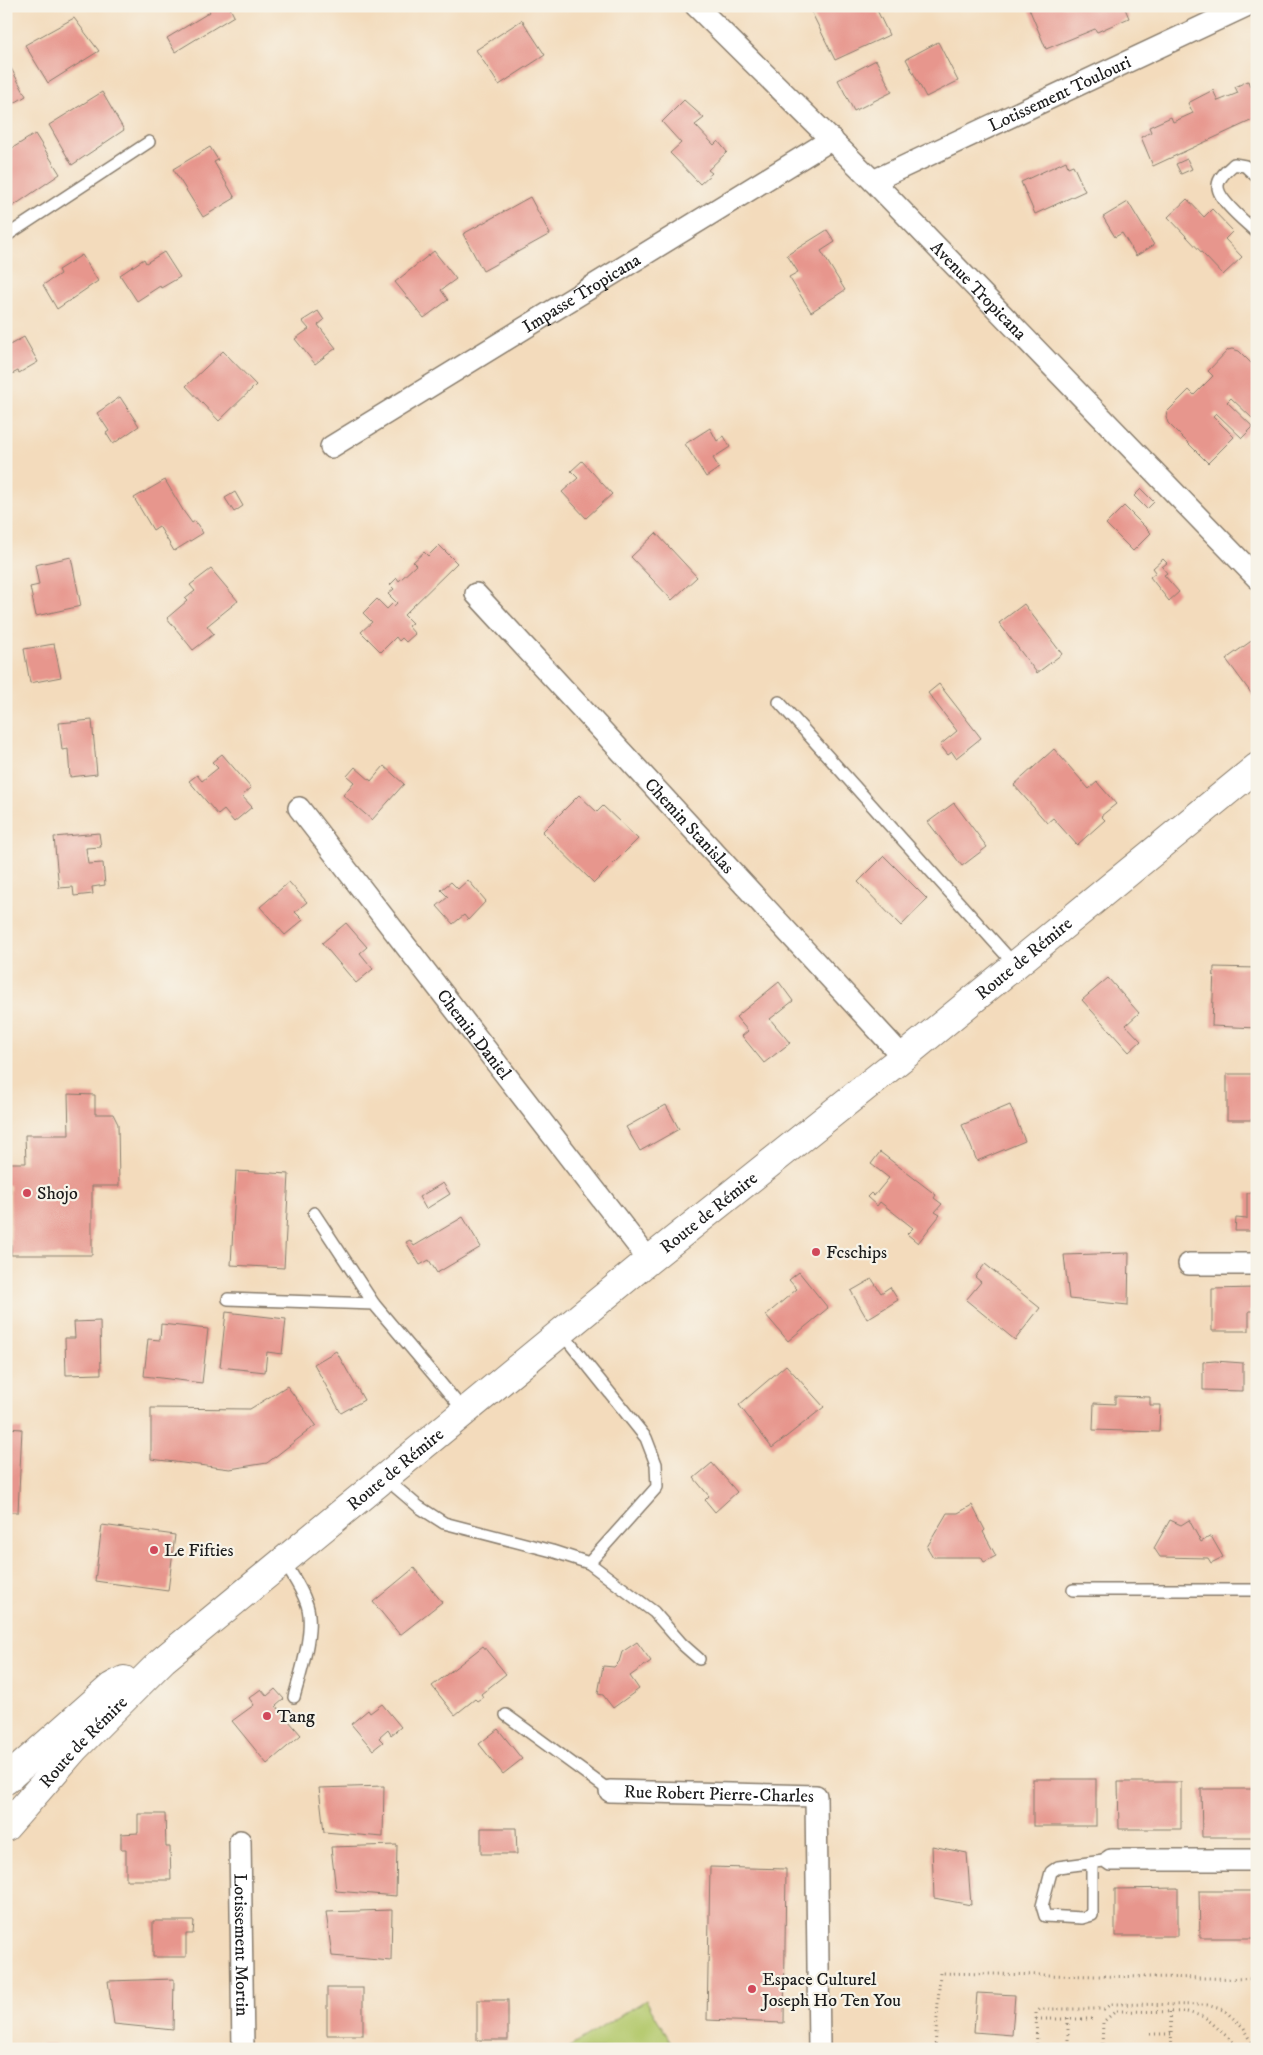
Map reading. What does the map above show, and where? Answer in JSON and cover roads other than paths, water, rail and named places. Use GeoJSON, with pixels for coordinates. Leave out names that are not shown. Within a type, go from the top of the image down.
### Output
{"type":"FeatureCollection","features":[{"type":"Feature","properties":{"kind":"main road","name":"Route de Rémire"},"geometry":{"type":"LineString","coordinates":[[6,1827],[75,1748],[163,1660],[386,1479],[648,1260],[903,1057],[1257,767]]}},
{"type":"Feature","properties":{"kind":"main road","name":"Route de Rémire"},"geometry":{"type":"LineString","coordinates":[[6,1780],[111,1687],[163,1660]]}},
{"type":"Feature","properties":{"kind":"street","name":"Avenue Tropicana"},"geometry":{"type":"LineString","coordinates":[[696,6],[832,139],[1257,578]]}},
{"type":"Feature","properties":{"kind":"street","name":"Lotissement Toulouri"},"geometry":{"type":"LineString","coordinates":[[873,181],[1246,6]]}},
{"type":"Feature","properties":{"kind":"street","name":"Impasse Tropicana"},"geometry":{"type":"LineString","coordinates":[[331,447],[832,139]]}},
{"type":"Feature","properties":{"kind":"street","name":"Chemin Stanislas"},"geometry":{"type":"LineString","coordinates":[[476,594],[903,1057]]}},
{"type":"Feature","properties":{"kind":"street","name":"Chemin Daniel"},"geometry":{"type":"LineString","coordinates":[[299,808],[648,1260]]}},
{"type":"Feature","properties":{"kind":"street"},"geometry":{"type":"LineString","coordinates":[[1189,1264],[1257,1264]]}},
{"type":"Feature","properties":{"kind":"street","name":"Rue Robert Pierre-Charles"},"geometry":{"type":"LineString","coordinates":[[610,1791],[816,1796],[820,2049]]}},
{"type":"Feature","properties":{"kind":"street","name":"Lotissement Mortin"},"geometry":{"type":"LineString","coordinates":[[240,1841],[243,2049]]}},
{"type":"Feature","properties":{"kind":"street"},"geometry":{"type":"LineString","coordinates":[[1101,1861],[1257,1860]]}},
{"type":"Feature","properties":{"kind":"lane"},"geometry":{"type":"LineString","coordinates":[[6,236],[149,142]]}},
{"type":"Feature","properties":{"kind":"lane"},"geometry":{"type":"LineString","coordinates":[[1257,177],[1245,166],[1234,164],[1220,178],[1218,186],[1220,196],[1257,233]]}},
{"type":"Feature","properties":{"kind":"lane"},"geometry":{"type":"LineString","coordinates":[[779,702],[1014,965]]}},
{"type":"Feature","properties":{"kind":"lane"},"geometry":{"type":"LineString","coordinates":[[314,1213],[374,1304],[465,1412]]}},
{"type":"Feature","properties":{"kind":"lane"},"geometry":{"type":"LineString","coordinates":[[228,1299],[374,1304]]}},
{"type":"Feature","properties":{"kind":"lane"},"geometry":{"type":"LineString","coordinates":[[561,1332],[646,1438],[656,1464],[656,1488],[588,1564]]}},
{"type":"Feature","properties":{"kind":"lane"},"geometry":{"type":"LineString","coordinates":[[386,1479],[419,1507],[444,1523],[552,1551],[588,1564],[654,1612],[682,1644],[699,1659]]}},
{"type":"Feature","properties":{"kind":"lane"},"geometry":{"type":"LineString","coordinates":[[284,1560],[307,1603],[309,1618],[304,1660],[294,1697]]}},
{"type":"Feature","properties":{"kind":"lane"},"geometry":{"type":"LineString","coordinates":[[1073,1590],[1257,1590]]}},
{"type":"Feature","properties":{"kind":"lane"},"geometry":{"type":"LineString","coordinates":[[506,1715],[610,1791]]}},
{"type":"Feature","properties":{"kind":"lane"},"geometry":{"type":"LineString","coordinates":[[1101,1861],[1092,1915],[1082,1918],[1045,1916],[1042,1906],[1051,1872],[1058,1867],[1101,1861]]}},
{"type":"Feature","properties":{"kind":"place","name":"Shojo"},"geometry":{"type":"Point","coordinates":[27,1193]}},
{"type":"Feature","properties":{"kind":"place","name":"Fcschips"},"geometry":{"type":"Point","coordinates":[816,1252]}},
{"type":"Feature","properties":{"kind":"place","name":"Le Fifties"},"geometry":{"type":"Point","coordinates":[154,1550]}},
{"type":"Feature","properties":{"kind":"place","name":"Tang"},"geometry":{"type":"Point","coordinates":[267,1716]}},
{"type":"Feature","properties":{"kind":"place","name":"Espace Culturel Joseph Ho Ten You"},"geometry":{"type":"Point","coordinates":[752,1989]}}]}
